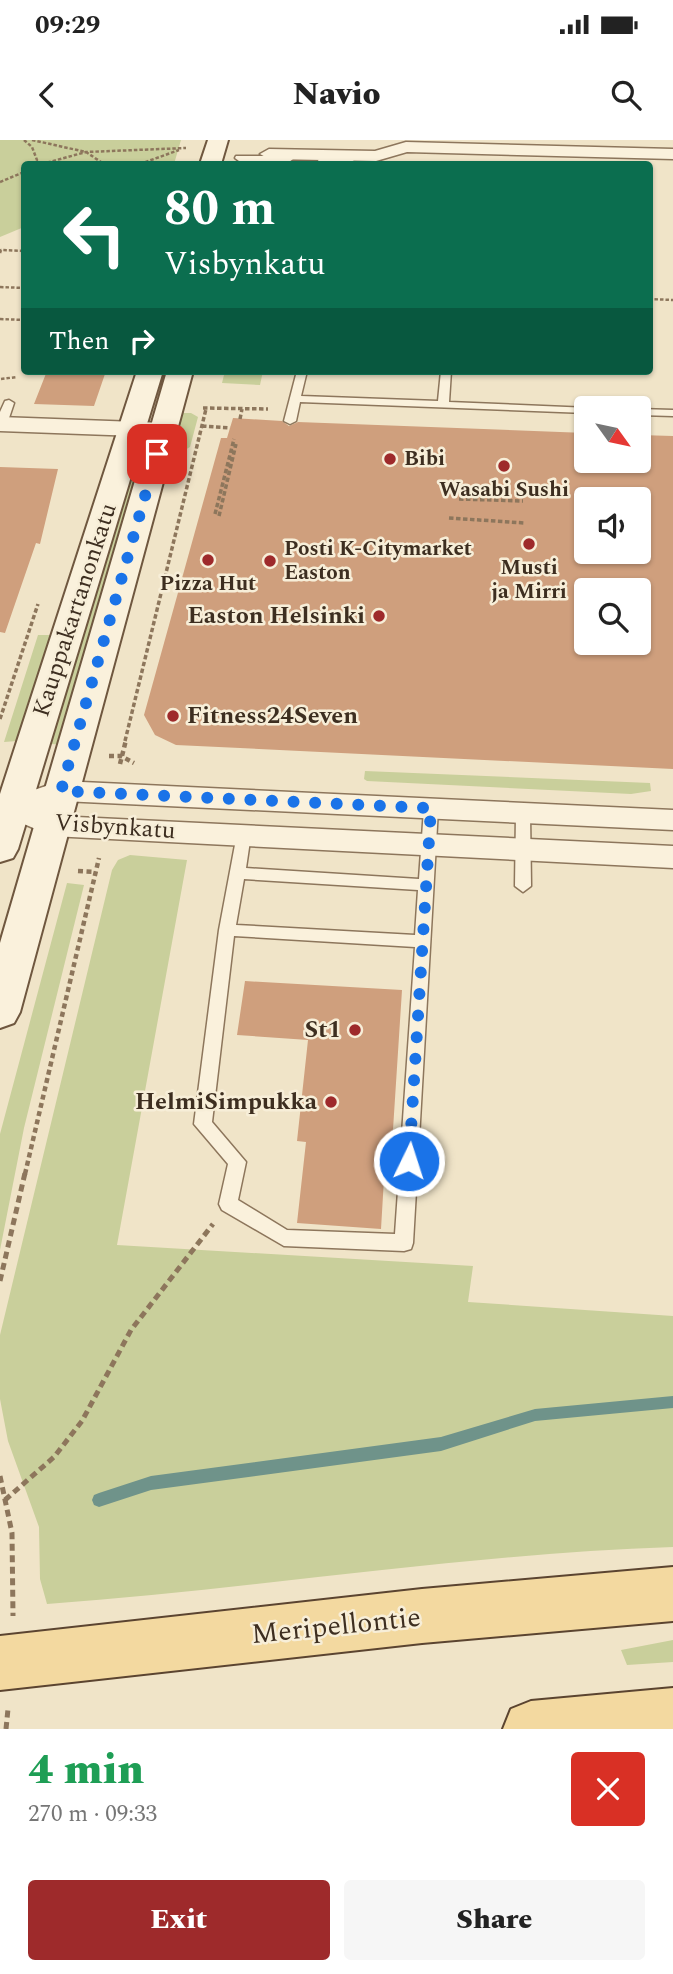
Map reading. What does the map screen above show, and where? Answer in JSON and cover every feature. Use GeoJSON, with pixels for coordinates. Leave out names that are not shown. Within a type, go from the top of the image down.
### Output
{"type":"FeatureCollection","features":[{"type":"Feature","properties":{"kind":"main road"},"geometry":{"type":"LineString","coordinates":[[212,161],[219,140]]}},
{"type":"Feature","properties":{"kind":"main road","name":"Kauppakartanonkatu"},"geometry":{"type":"LineString","coordinates":[[0,1012],[57,808],[148,429],[150,375]]}},
{"type":"Feature","properties":{"kind":"main road","name":"Kauppakartanonkatu"},"geometry":{"type":"LineString","coordinates":[[0,849],[148,429],[178,375]]}},
{"type":"Feature","properties":{"kind":"main road","name":"Meripellontie"},"geometry":{"type":"LineString","coordinates":[[0,1663],[408,1618],[673,1594]]}},
{"type":"Feature","properties":{"kind":"main road"},"geometry":{"type":"LineString","coordinates":[[531,1729],[673,1716]]}},
{"type":"Feature","properties":{"kind":"street"},"geometry":{"type":"LineString","coordinates":[[269,154],[376,156],[406,147],[673,154]]}},
{"type":"Feature","properties":{"kind":"street"},"geometry":{"type":"LineString","coordinates":[[3,417],[148,429]]}},
{"type":"Feature","properties":{"kind":"street","name":"Visbynkatu"},"geometry":{"type":"LineString","coordinates":[[13,808],[431,808],[673,820]]}},
{"type":"Feature","properties":{"kind":"street","name":"Visbynkatu"},"geometry":{"type":"LineString","coordinates":[[57,808],[244,834],[673,857]]}},
{"type":"Feature","properties":{"kind":"lane"},"geometry":{"type":"LineString","coordinates":[[240,154],[350,161]]}},
{"type":"Feature","properties":{"kind":"lane"},"geometry":{"type":"LineString","coordinates":[[290,421],[301,375]]}},
{"type":"Feature","properties":{"kind":"lane"},"geometry":{"type":"LineString","coordinates":[[443,405],[446,375]]}},
{"type":"Feature","properties":{"kind":"lane"},"geometry":{"type":"LineString","coordinates":[[297,399],[574,410]]}},
{"type":"Feature","properties":{"kind":"lane"},"geometry":{"type":"LineString","coordinates":[[651,412],[673,413]]}},
{"type":"Feature","properties":{"kind":"lane"},"geometry":{"type":"LineString","coordinates":[[244,834],[228,930],[203,1124],[237,1163],[228,1204],[284,1238],[404,1243],[431,808]]}},
{"type":"Feature","properties":{"kind":"lane"},"geometry":{"type":"LineString","coordinates":[[523,813],[523,886]]}},
{"type":"Feature","properties":{"kind":"lane"},"geometry":{"type":"LineString","coordinates":[[237,873],[426,885]]}},
{"type":"Feature","properties":{"kind":"lane"},"geometry":{"type":"LineString","coordinates":[[228,930],[422,941]]}},
{"type":"Feature","properties":{"kind":"path"},"geometry":{"type":"LineString","coordinates":[[24,140],[32,147],[36,161]]}},
{"type":"Feature","properties":{"kind":"path"},"geometry":{"type":"LineString","coordinates":[[32,140],[86,152],[100,161]]}},
{"type":"Feature","properties":{"kind":"path"},"geometry":{"type":"LineString","coordinates":[[53,161],[86,152],[187,148],[149,161]]}},
{"type":"Feature","properties":{"kind":"path"},"geometry":{"type":"LineString","coordinates":[[0,181],[21,173]]}},
{"type":"Feature","properties":{"kind":"path"},"geometry":{"type":"LineString","coordinates":[[0,253],[1,250],[21,251]]}},
{"type":"Feature","properties":{"kind":"path"},"geometry":{"type":"LineString","coordinates":[[0,287],[21,288]]}},
{"type":"Feature","properties":{"kind":"path"},"geometry":{"type":"LineString","coordinates":[[653,299],[673,300]]}},
{"type":"Feature","properties":{"kind":"path"},"geometry":{"type":"LineString","coordinates":[[0,319],[21,320]]}},
{"type":"Feature","properties":{"kind":"path"},"geometry":{"type":"LineString","coordinates":[[0,380],[17,377]]}},
{"type":"Feature","properties":{"kind":"path"},"geometry":{"type":"LineString","coordinates":[[120,768],[123,744],[209,396]]}},
{"type":"Feature","properties":{"kind":"path"},"geometry":{"type":"LineString","coordinates":[[206,408],[278,410]]}},
{"type":"Feature","properties":{"kind":"path"},"geometry":{"type":"LineString","coordinates":[[240,419],[243,409]]}},
{"type":"Feature","properties":{"kind":"path"},"geometry":{"type":"LineString","coordinates":[[202,426],[230,428]]}},
{"type":"Feature","properties":{"kind":"path"},"geometry":{"type":"LineString","coordinates":[[234,439],[217,515],[236,444]]}},
{"type":"Feature","properties":{"kind":"path"},"geometry":{"type":"LineString","coordinates":[[459,499],[523,501]]}},
{"type":"Feature","properties":{"kind":"path"},"geometry":{"type":"LineString","coordinates":[[449,518],[525,523]]}},
{"type":"Feature","properties":{"kind":"path"},"geometry":{"type":"LineString","coordinates":[[0,719],[39,601]]}},
{"type":"Feature","properties":{"kind":"path"},"geometry":{"type":"LineString","coordinates":[[0,1281],[100,851]]}},
{"type":"Feature","properties":{"kind":"path"},"geometry":{"type":"LineString","coordinates":[[5,1500],[54,1457],[82,1421],[131,1330],[228,1204]]}},
{"type":"Feature","properties":{"kind":"path"},"geometry":{"type":"LineString","coordinates":[[0,1476],[12,1533],[14,1602]]}},
{"type":"Feature","properties":{"kind":"green space"},"geometry":{"type":"Polygon","coordinates":[[[0,140],[181,140],[175,161],[21,161],[21,228],[0,237],[0,140]]]}},
{"type":"Feature","properties":{"kind":"green space"},"geometry":{"type":"Polygon","coordinates":[[[224,375],[262,375],[260,385],[222,383],[224,375]]]}},
{"type":"Feature","properties":{"kind":"green space"},"geometry":{"type":"Polygon","coordinates":[[[178,413],[191,413],[198,417],[190,447],[183,451],[167,451],[178,413]]]}},
{"type":"Feature","properties":{"kind":"green space"},"geometry":{"type":"Polygon","coordinates":[[[148,464],[68,745],[51,744],[130,465],[148,464]]]}},
{"type":"Feature","properties":{"kind":"green space"},"geometry":{"type":"Polygon","coordinates":[[[38,635],[50,635],[17,741],[4,742],[38,635]]]}},
{"type":"Feature","properties":{"kind":"green space"},"geometry":{"type":"Polygon","coordinates":[[[365,771],[650,783],[651,791],[631,794],[367,781],[364,779],[365,771]]]}},
{"type":"Feature","properties":{"kind":"green space"},"geometry":{"type":"Polygon","coordinates":[[[130,855],[187,860],[117,1245],[473,1266],[468,1302],[673,1316],[673,1547],[438,1564],[47,1604],[40,1579],[39,1527],[8,1441],[0,1399],[0,1335],[112,870],[118,860],[130,855]]]}},
{"type":"Feature","properties":{"kind":"green space"},"geometry":{"type":"Polygon","coordinates":[[[67,883],[84,885],[24,1128],[0,1250],[0,1134],[67,883]]]}},
{"type":"Feature","properties":{"kind":"green space"},"geometry":{"type":"Polygon","coordinates":[[[673,1640],[673,1662],[627,1665],[621,1650],[673,1640]]]}},
{"type":"Feature","properties":{"kind":"building"},"geometry":{"type":"Polygon","coordinates":[[[45,375],[105,375],[94,406],[34,404],[45,375]]]}},
{"type":"Feature","properties":{"kind":"building","name":"Easton Helsinki"},"geometry":{"type":"Polygon","coordinates":[[[233,418],[282,421],[289,426],[298,422],[574,433],[574,473],[651,473],[651,435],[673,436],[673,769],[176,745],[155,735],[144,715],[221,438],[227,438],[233,418]]]}},
{"type":"Feature","properties":{"kind":"building"},"geometry":{"type":"Polygon","coordinates":[[[0,467],[58,469],[40,544],[36,543],[5,633],[0,632],[0,467]]]}},
{"type":"Feature","properties":{"kind":"building"},"geometry":{"type":"Polygon","coordinates":[[[245,981],[402,990],[392,1145],[386,1145],[381,1229],[297,1223],[306,1142],[297,1141],[308,1040],[237,1035],[245,981]]]}},
{"type":"Feature","properties":{"kind":"waterway"},"geometry":{"type":"LineString","coordinates":[[99,1500],[151,1483],[441,1444],[535,1415],[673,1402]]}},
{"type":"Feature","properties":{"kind":"place","name":"Bibi"},"geometry":{"type":"Point","coordinates":[390,459]}},
{"type":"Feature","properties":{"kind":"place","name":"Wasabi Sushi"},"geometry":{"type":"Point","coordinates":[504,466]}},
{"type":"Feature","properties":{"kind":"place","name":"Musti ja Mirri"},"geometry":{"type":"Point","coordinates":[529,544]}},
{"type":"Feature","properties":{"kind":"place","name":"Pizza Hut"},"geometry":{"type":"Point","coordinates":[208,560]}},
{"type":"Feature","properties":{"kind":"place","name":"Posti K-Citymarket Easton"},"geometry":{"type":"Point","coordinates":[270,561]}},
{"type":"Feature","properties":{"kind":"place","name":"Easton Helsinki"},"geometry":{"type":"Point","coordinates":[379,616]}},
{"type":"Feature","properties":{"kind":"place","name":"Fitness24Seven"},"geometry":{"type":"Point","coordinates":[173,716]}},
{"type":"Feature","properties":{"kind":"place","name":"St1"},"geometry":{"type":"Point","coordinates":[355,1030]}},
{"type":"Feature","properties":{"kind":"place","name":"HelmiSimpukka"},"geometry":{"type":"Point","coordinates":[331,1102]}},
{"type":"Feature","properties":{"kind":"route"},"geometry":{"type":"LineString","coordinates":[[157,454],[61,791],[431,808],[409,1161]]}}]}
